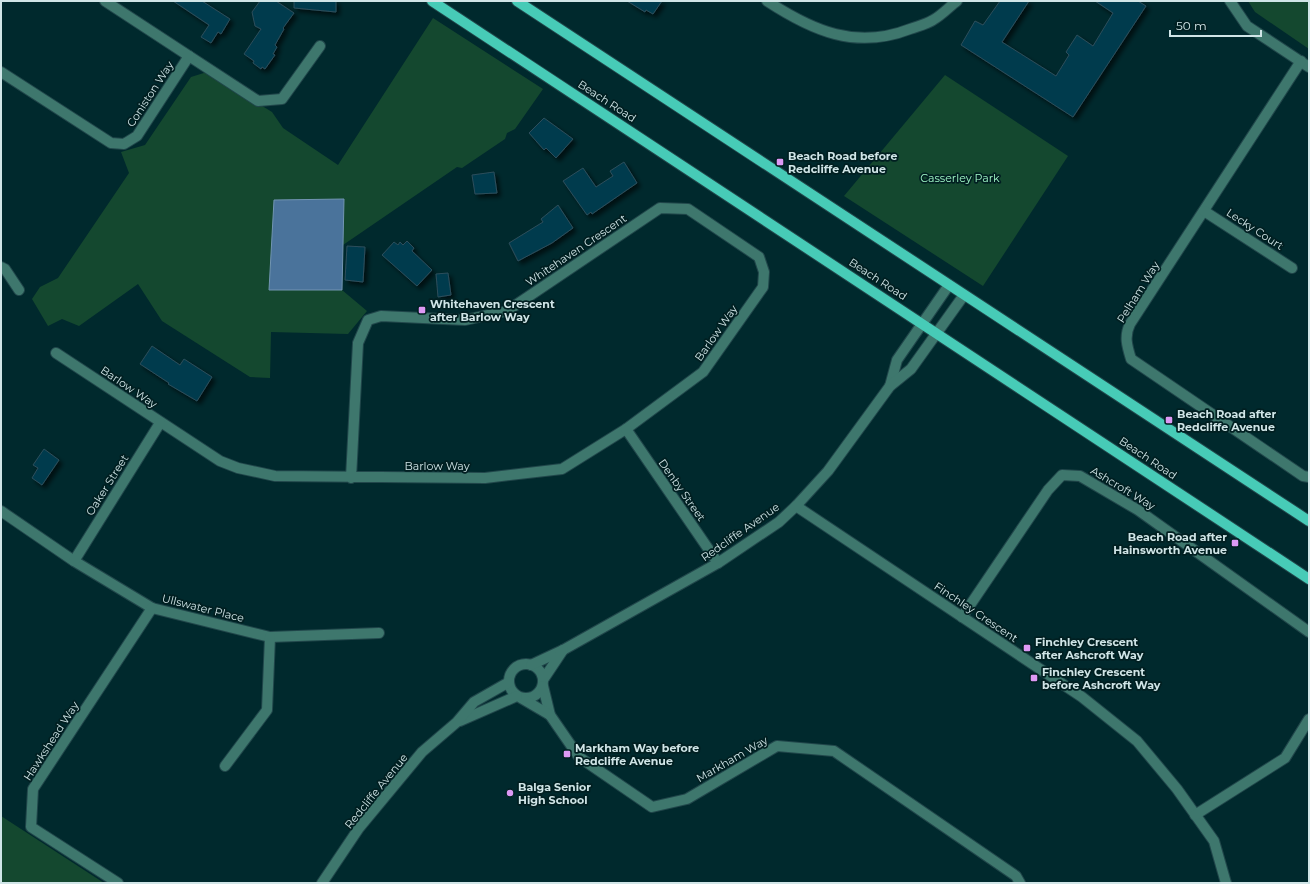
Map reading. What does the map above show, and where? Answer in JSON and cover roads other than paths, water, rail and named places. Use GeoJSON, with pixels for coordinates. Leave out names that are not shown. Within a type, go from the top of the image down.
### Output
{"type":"FeatureCollection","features":[{"type":"Feature","properties":{"kind":"main road","name":"Beach Road"},"geometry":{"type":"LineString","coordinates":[[432,1],[923,323],[1309,579]]}},
{"type":"Feature","properties":{"kind":"main road"},"geometry":{"type":"LineString","coordinates":[[517,1],[1309,521]]}},
{"type":"Feature","properties":{"kind":"street","name":"Coniston Way"},"geometry":{"type":"LineString","coordinates":[[1,72],[111,143],[124,144],[137,136],[189,56],[105,1]]}},
{"type":"Feature","properties":{"kind":"street"},"geometry":{"type":"LineString","coordinates":[[767,1],[797,19],[831,35],[864,39],[895,35],[933,21],[957,1]]}},
{"type":"Feature","properties":{"kind":"street"},"geometry":{"type":"LineString","coordinates":[[1230,1],[1247,26],[1305,64]]}},
{"type":"Feature","properties":{"kind":"street"},"geometry":{"type":"LineString","coordinates":[[189,56],[258,101],[282,99],[320,46]]}},
{"type":"Feature","properties":{"kind":"street","name":"Pelham Way"},"geometry":{"type":"LineString","coordinates":[[1305,64],[1204,211],[1127,330],[1126,342],[1131,359],[1303,476],[1309,478]]}},
{"type":"Feature","properties":{"kind":"street","name":"Whitehaven Crescent"},"geometry":{"type":"LineString","coordinates":[[350,478],[358,343],[368,320],[381,316],[465,320],[506,311],[660,208],[688,209],[759,257],[764,272]]}},
{"type":"Feature","properties":{"kind":"street","name":"Lecky Court"},"geometry":{"type":"LineString","coordinates":[[1204,211],[1292,268]]}},
{"type":"Feature","properties":{"kind":"street"},"geometry":{"type":"LineString","coordinates":[[1,267],[5,269],[19,290]]}},
{"type":"Feature","properties":{"kind":"street","name":"Barlow Way"},"geometry":{"type":"LineString","coordinates":[[56,353],[160,423],[220,461],[238,468],[275,476],[350,478],[485,478],[562,468],[626,430],[703,372],[763,287],[764,272]]}},
{"type":"Feature","properties":{"kind":"street","name":"Redcliffe Avenue"},"geometry":{"type":"LineString","coordinates":[[890,386],[897,360],[949,284]]}},
{"type":"Feature","properties":{"kind":"street","name":"Redcliffe Avenue"},"geometry":{"type":"LineString","coordinates":[[530,665],[563,650],[718,563],[779,522],[828,471],[890,386],[911,369],[964,295]]}},
{"type":"Feature","properties":{"kind":"street","name":"Oaker Street"},"geometry":{"type":"LineString","coordinates":[[74,560],[160,423]]}},
{"type":"Feature","properties":{"kind":"street","name":"Denby Street"},"geometry":{"type":"LineString","coordinates":[[626,430],[718,563]]}},
{"type":"Feature","properties":{"kind":"street","name":"Ashcroft Way"},"geometry":{"type":"LineString","coordinates":[[962,617],[1048,490],[1062,475],[1080,476],[1138,510],[1309,632]]}},
{"type":"Feature","properties":{"kind":"street","name":"Finchley Crescent"},"geometry":{"type":"LineString","coordinates":[[796,506],[1082,697],[1137,741],[1177,789],[1214,841],[1226,883]]}},
{"type":"Feature","properties":{"kind":"street","name":"Ullswater Place"},"geometry":{"type":"LineString","coordinates":[[1,511],[74,560],[152,608],[270,637],[379,633]]}},
{"type":"Feature","properties":{"kind":"street","name":"Hawkshead Way"},"geometry":{"type":"LineString","coordinates":[[118,883],[32,827],[33,789],[152,608]]}},
{"type":"Feature","properties":{"kind":"street"},"geometry":{"type":"LineString","coordinates":[[225,766],[267,710],[270,637]]}},
{"type":"Feature","properties":{"kind":"street","name":"Redcliffe Avenue"},"geometry":{"type":"LineString","coordinates":[[543,683],[563,650]]}},
{"type":"Feature","properties":{"kind":"street"},"geometry":{"type":"LineString","coordinates":[[525,664],[540,670],[543,683],[537,695],[527,698],[519,697],[510,687],[509,682],[511,672],[515,668],[525,664]]}},
{"type":"Feature","properties":{"kind":"street","name":"Redcliffe Avenue"},"geometry":{"type":"LineString","coordinates":[[322,883],[359,828],[422,752],[457,722],[474,702],[509,682]]}},
{"type":"Feature","properties":{"kind":"street","name":"Markham Way"},"geometry":{"type":"LineString","coordinates":[[543,683],[550,715],[579,757],[652,807],[687,799],[777,746],[834,752],[1016,876],[1020,883]]}},
{"type":"Feature","properties":{"kind":"street","name":"Redcliffe Avenue"},"geometry":{"type":"LineString","coordinates":[[457,722],[519,697]]}},
{"type":"Feature","properties":{"kind":"street","name":"Markham Way"},"geometry":{"type":"LineString","coordinates":[[519,697],[550,715]]}},
{"type":"Feature","properties":{"kind":"street"},"geometry":{"type":"LineString","coordinates":[[1195,815],[1285,758],[1309,719]]}},
{"type":"Feature","properties":{"kind":"water"},"geometry":{"type":"Polygon","coordinates":[[[344,199],[342,290],[269,290],[274,200],[344,199]]]}},
{"type":"Feature","properties":{"kind":"place","name":"Beach Road before Redcliffe Avenue"},"geometry":{"type":"Point","coordinates":[780,162]}},
{"type":"Feature","properties":{"kind":"place","name":"Whitehaven Crescent after Barlow Way"},"geometry":{"type":"Point","coordinates":[422,310]}},
{"type":"Feature","properties":{"kind":"place","name":"Beach Road after Redcliffe Avenue"},"geometry":{"type":"Point","coordinates":[1169,420]}},
{"type":"Feature","properties":{"kind":"place","name":"Beach Road after Hainsworth Avenue"},"geometry":{"type":"Point","coordinates":[1235,543]}},
{"type":"Feature","properties":{"kind":"place","name":"Finchley Crescent after Ashcroft Way"},"geometry":{"type":"Point","coordinates":[1027,648]}},
{"type":"Feature","properties":{"kind":"place","name":"Finchley Crescent before Ashcroft Way"},"geometry":{"type":"Point","coordinates":[1034,678]}},
{"type":"Feature","properties":{"kind":"place","name":"Markham Way before Redcliffe Avenue"},"geometry":{"type":"Point","coordinates":[567,754]}},
{"type":"Feature","properties":{"kind":"place","name":"Balga Senior High School"},"geometry":{"type":"Point","coordinates":[510,793]}},
{"type":"Feature","properties":{"kind":"park label","name":"Casserley Park"},"geometry":{"type":"Point","coordinates":[960,178]}}]}
